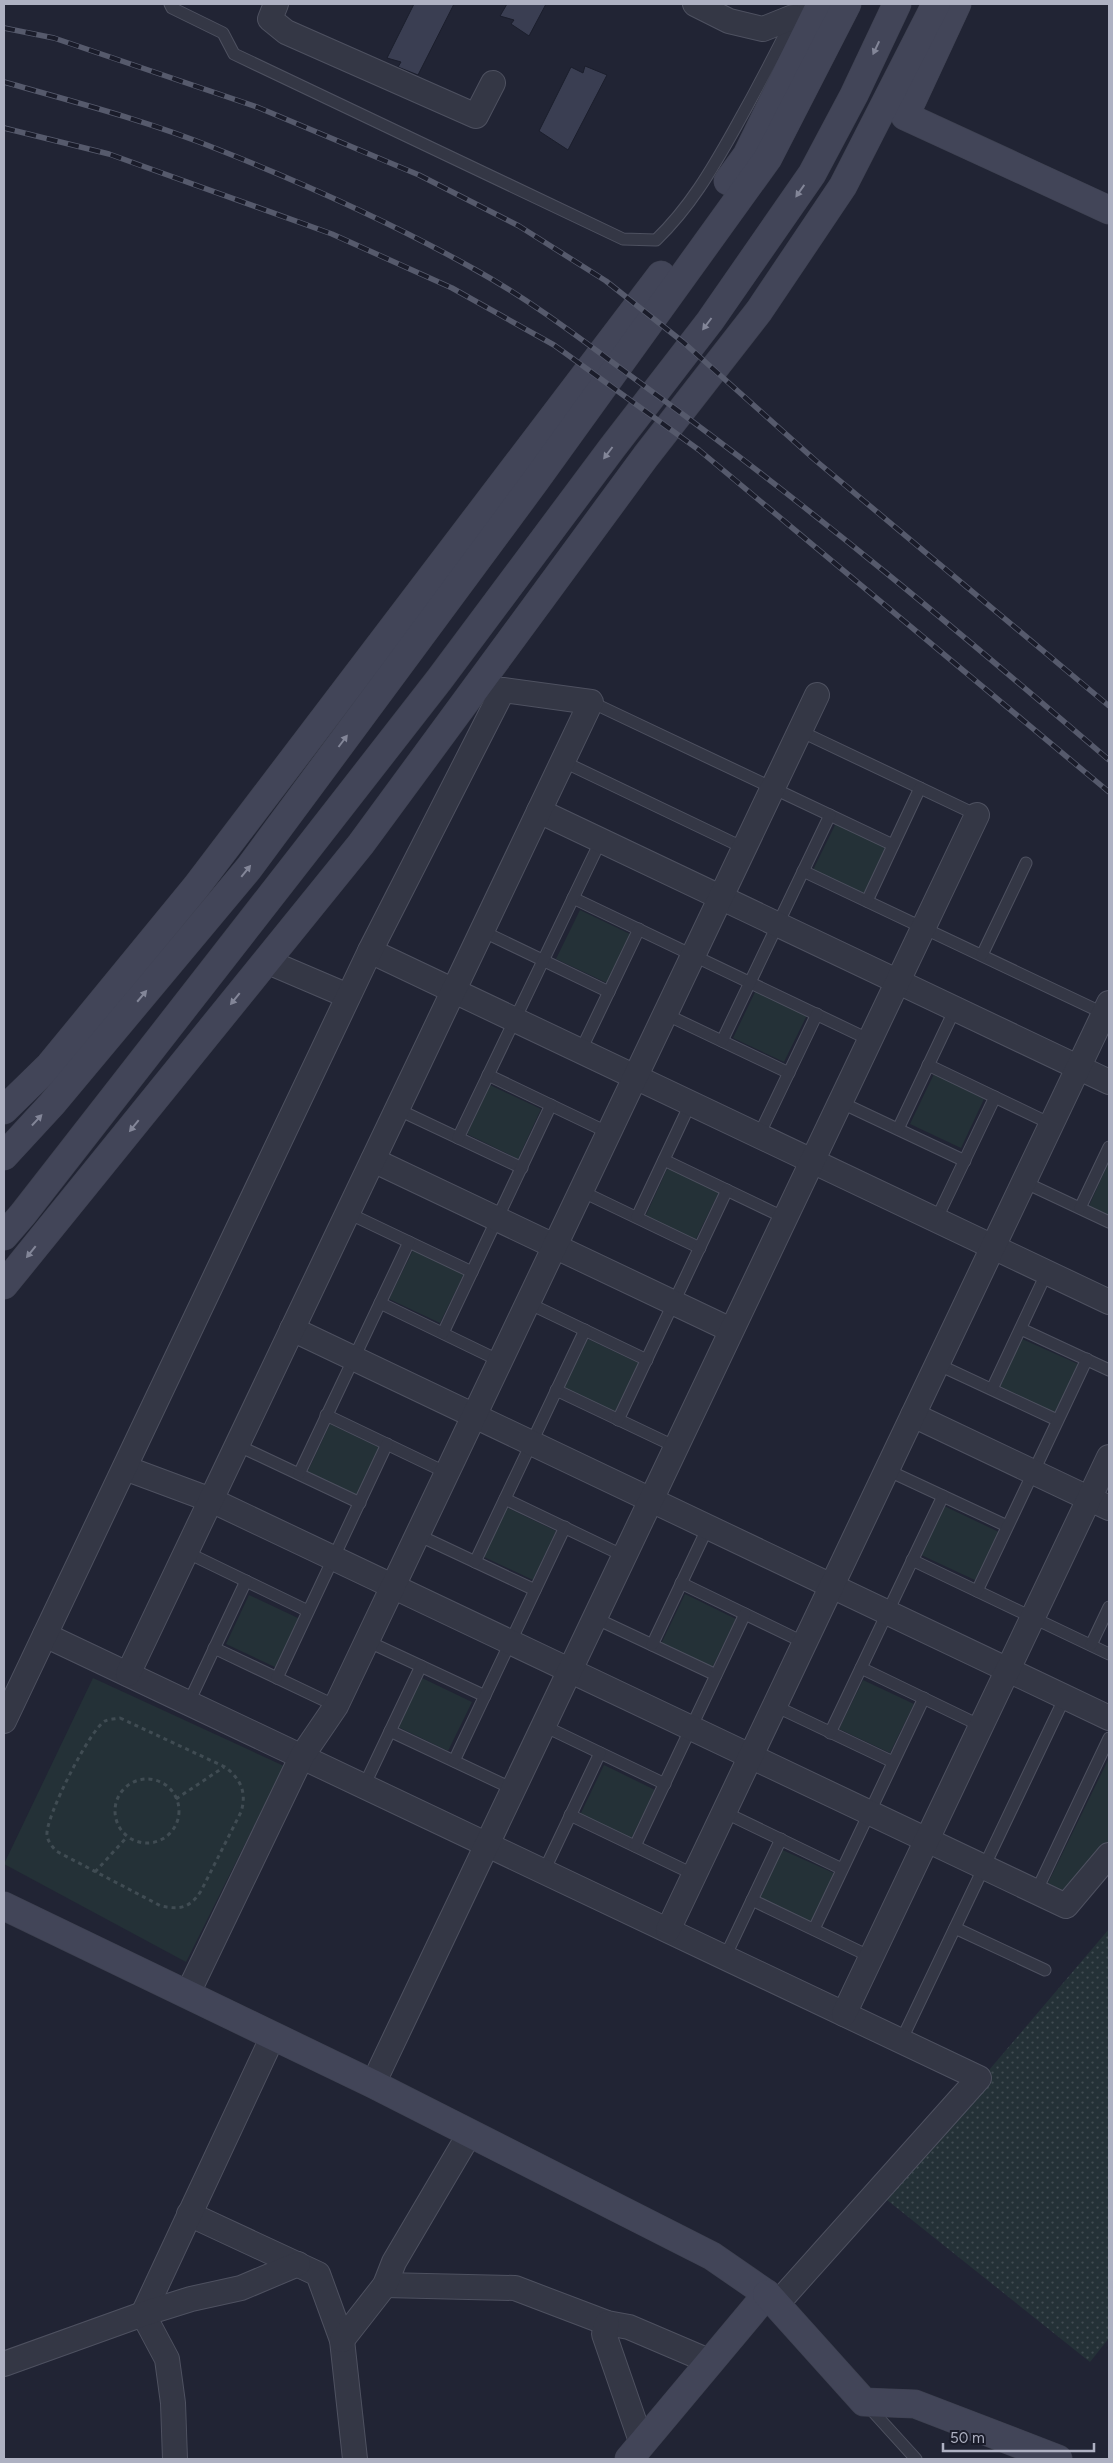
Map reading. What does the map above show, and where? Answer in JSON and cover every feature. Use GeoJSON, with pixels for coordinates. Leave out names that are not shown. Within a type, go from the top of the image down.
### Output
{"type":"FeatureCollection","features":[{"type":"Feature","properties":{"kind":"street"},"geometry":{"type":"LineString","coordinates":[[276,4],[270,19],[286,32],[476,116],[493,82]]}},
{"type":"Feature","properties":{"kind":"street"},"geometry":{"type":"LineString","coordinates":[[695,4],[729,22],[763,30],[796,11]]}},
{"type":"Feature","properties":{"kind":"street"},"geometry":{"type":"LineString","coordinates":[[4,1110],[50,1065],[196,887],[664,272],[748,155],[821,4]]}},
{"type":"Feature","properties":{"kind":"street"},"geometry":{"type":"LineString","coordinates":[[4,1156],[52,1104],[249,868],[536,480],[768,158],[847,4]]}},
{"type":"Feature","properties":{"kind":"street"},"geometry":{"type":"LineString","coordinates":[[4,1236],[29,1207],[421,704],[710,321],[812,174],[854,95],[897,4]]}},
{"type":"Feature","properties":{"kind":"street"},"geometry":{"type":"LineString","coordinates":[[4,1284],[361,844],[646,456],[759,311],[843,186],[936,4]]}},
{"type":"Feature","properties":{"kind":"street"},"geometry":{"type":"LineString","coordinates":[[957,4],[905,116],[1109,210]]}},
{"type":"Feature","properties":{"kind":"street"},"geometry":{"type":"LineString","coordinates":[[4,1721],[348,996],[503,690],[591,702],[128,1674]]}},
{"type":"Feature","properties":{"kind":"street"},"geometry":{"type":"LineString","coordinates":[[188,1995],[302,1756],[336,1706],[817,695]]}},
{"type":"Feature","properties":{"kind":"street"},"geometry":{"type":"LineString","coordinates":[[539,811],[1109,1082]]}},
{"type":"Feature","properties":{"kind":"street"},"geometry":{"type":"LineString","coordinates":[[374,2084],[976,815]]}},
{"type":"Feature","properties":{"kind":"street"},"geometry":{"type":"LineString","coordinates":[[370,951],[1109,1302]]}},
{"type":"Feature","properties":{"kind":"street"},"geometry":{"type":"LineString","coordinates":[[266,962],[348,996]]}},
{"type":"Feature","properties":{"kind":"street"},"geometry":{"type":"LineString","coordinates":[[668,1930],[1078,1068],[1108,1011]]}},
{"type":"Feature","properties":{"kind":"street"},"geometry":{"type":"LineString","coordinates":[[373,1160],[731,1330]]}},
{"type":"Feature","properties":{"kind":"street"},"geometry":{"type":"LineString","coordinates":[[292,1330],[1109,1718]]}},
{"type":"Feature","properties":{"kind":"street"},"geometry":{"type":"LineString","coordinates":[[913,1415],[1099,1503]]}},
{"type":"Feature","properties":{"kind":"street"},"geometry":{"type":"LineString","coordinates":[[844,2014],[1033,1618],[1099,1503],[1109,1457]]}},
{"type":"Feature","properties":{"kind":"street"},"geometry":{"type":"LineString","coordinates":[[125,1468],[211,1500],[1066,1906],[1109,1855]]}},
{"type":"Feature","properties":{"kind":"street"},"geometry":{"type":"LineString","coordinates":[[45,1635],[979,2078],[711,2362],[636,2452]]}},
{"type":"Feature","properties":{"kind":"street"},"geometry":{"type":"LineString","coordinates":[[6,1913],[188,1995],[374,2084],[712,2256],[771,2299],[864,2402],[915,2404],[1058,2459]]}},
{"type":"Feature","properties":{"kind":"street"},"geometry":{"type":"LineString","coordinates":[[143,2314],[273,2036]]}},
{"type":"Feature","properties":{"kind":"street"},"geometry":{"type":"LineString","coordinates":[[342,2340],[385,2285],[394,2262],[470,2133]]}},
{"type":"Feature","properties":{"kind":"street"},"geometry":{"type":"LineString","coordinates":[[189,2214],[318,2274],[342,2340],[355,2459]]}},
{"type":"Feature","properties":{"kind":"street"},"geometry":{"type":"LineString","coordinates":[[4,2364],[143,2314],[191,2299],[241,2288],[298,2264]]}},
{"type":"Feature","properties":{"kind":"street"},"geometry":{"type":"LineString","coordinates":[[385,2285],[515,2288],[607,2323],[629,2327],[711,2362]]}},
{"type":"Feature","properties":{"kind":"street"},"geometry":{"type":"LineString","coordinates":[[143,2314],[166,2359],[173,2403],[174,2459]]}},
{"type":"Feature","properties":{"kind":"street"},"geometry":{"type":"LineString","coordinates":[[607,2323],[604,2334],[636,2452]]}},
{"type":"Feature","properties":{"kind":"lane"},"geometry":{"type":"LineString","coordinates":[[170,4],[172,8],[223,33],[234,54],[623,239],[656,240],[679,218],[706,180],[769,66],[796,11]]}},
{"type":"Feature","properties":{"kind":"lane"},"geometry":{"type":"LineString","coordinates":[[591,702],[893,845]]}},
{"type":"Feature","properties":{"kind":"lane"},"geometry":{"type":"LineString","coordinates":[[800,731],[976,815]]}},
{"type":"Feature","properties":{"kind":"lane"},"geometry":{"type":"LineString","coordinates":[[562,761],[744,848]]}},
{"type":"Feature","properties":{"kind":"lane"},"geometry":{"type":"LineString","coordinates":[[867,901],[920,788]]}},
{"type":"Feature","properties":{"kind":"lane"},"geometry":{"type":"LineString","coordinates":[[722,1041],[830,815]]}},
{"type":"Feature","properties":{"kind":"lane"},"geometry":{"type":"LineString","coordinates":[[458,1138],[601,840]]}},
{"type":"Feature","properties":{"kind":"lane"},"geometry":{"type":"LineString","coordinates":[[982,955],[1026,863]]}},
{"type":"Feature","properties":{"kind":"lane"},"geometry":{"type":"LineString","coordinates":[[804,871],[982,955],[1108,1011]]}},
{"type":"Feature","properties":{"kind":"lane"},"geometry":{"type":"LineString","coordinates":[[573,898],[870,1040]]}},
{"type":"Feature","properties":{"kind":"lane"},"geometry":{"type":"LineString","coordinates":[[581,1050],[639,929]]}},
{"type":"Feature","properties":{"kind":"lane"},"geometry":{"type":"LineString","coordinates":[[482,931],[609,992]]}},
{"type":"Feature","properties":{"kind":"lane"},"geometry":{"type":"LineString","coordinates":[[898,1129],[955,1009]]}},
{"type":"Feature","properties":{"kind":"lane"},"geometry":{"type":"LineString","coordinates":[[665,1014],[789,1073]]}},
{"type":"Feature","properties":{"kind":"lane"},"geometry":{"type":"LineString","coordinates":[[759,1135],[817,1014]]}},
{"type":"Feature","properties":{"kind":"lane"},"geometry":{"type":"LineString","coordinates":[[928,1065],[1052,1124]]}},
{"type":"Feature","properties":{"kind":"lane"},"geometry":{"type":"LineString","coordinates":[[488,1075],[609,1133]]}},
{"type":"Feature","properties":{"kind":"lane"},"geometry":{"type":"LineString","coordinates":[[936,1220],[995,1097]]}},
{"type":"Feature","properties":{"kind":"lane"},"geometry":{"type":"LineString","coordinates":[[636,1218],[690,1102]]}},
{"type":"Feature","properties":{"kind":"lane"},"geometry":{"type":"LineString","coordinates":[[840,1102],[965,1161]]}},
{"type":"Feature","properties":{"kind":"lane"},"geometry":{"type":"LineString","coordinates":[[443,1333],[551,1105]]}},
{"type":"Feature","properties":{"kind":"lane"},"geometry":{"type":"LineString","coordinates":[[397,1109],[522,1168]]}},
{"type":"Feature","properties":{"kind":"lane"},"geometry":{"type":"LineString","coordinates":[[1080,1208],[1109,1148]]}},
{"type":"Feature","properties":{"kind":"lane"},"geometry":{"type":"LineString","coordinates":[[664,1160],[785,1218]]}},
{"type":"Feature","properties":{"kind":"lane"},"geometry":{"type":"LineString","coordinates":[[1024,1182],[1109,1222]]}},
{"type":"Feature","properties":{"kind":"lane"},"geometry":{"type":"LineString","coordinates":[[618,1420],[727,1190]]}},
{"type":"Feature","properties":{"kind":"lane"},"geometry":{"type":"LineString","coordinates":[[581,1191],[700,1248]]}},
{"type":"Feature","properties":{"kind":"lane"},"geometry":{"type":"LineString","coordinates":[[348,1213],[472,1272]]}},
{"type":"Feature","properties":{"kind":"lane"},"geometry":{"type":"LineString","coordinates":[[299,1474],[409,1242]]}},
{"type":"Feature","properties":{"kind":"lane"},"geometry":{"type":"LineString","coordinates":[[992,1389],[1047,1272]]}},
{"type":"Feature","properties":{"kind":"lane"},"geometry":{"type":"LineString","coordinates":[[380,1303],[500,1360]]}},
{"type":"Feature","properties":{"kind":"lane"},"geometry":{"type":"LineString","coordinates":[[528,1303],[647,1360]]}},
{"type":"Feature","properties":{"kind":"lane"},"geometry":{"type":"LineString","coordinates":[[1021,1329],[1109,1370]]}},
{"type":"Feature","properties":{"kind":"lane"},"geometry":{"type":"LineString","coordinates":[[475,1562],[585,1330]]}},
{"type":"Feature","properties":{"kind":"lane"},"geometry":{"type":"LineString","coordinates":[[977,1590],[1086,1360]]}},
{"type":"Feature","properties":{"kind":"lane"},"geometry":{"type":"LineString","coordinates":[[938,1364],[1057,1420]]}},
{"type":"Feature","properties":{"kind":"lane"},"geometry":{"type":"LineString","coordinates":[[556,1390],[676,1447]]}},
{"type":"Feature","properties":{"kind":"lane"},"geometry":{"type":"LineString","coordinates":[[326,1415],[447,1473]]}},
{"type":"Feature","properties":{"kind":"lane"},"geometry":{"type":"LineString","coordinates":[[277,1678],[387,1444]]}},
{"type":"Feature","properties":{"kind":"lane"},"geometry":{"type":"LineString","coordinates":[[237,1445],[360,1503]]}},
{"type":"Feature","properties":{"kind":"lane"},"geometry":{"type":"LineString","coordinates":[[887,1470],[1007,1526]]}},
{"type":"Feature","properties":{"kind":"lane"},"geometry":{"type":"LineString","coordinates":[[830,1732],[943,1496]]}},
{"type":"Feature","properties":{"kind":"lane"},"geometry":{"type":"LineString","coordinates":[[505,1499],[624,1556]]}},
{"type":"Feature","properties":{"kind":"lane"},"geometry":{"type":"LineString","coordinates":[[454,1761],[565,1527]]}},
{"type":"Feature","properties":{"kind":"lane"},"geometry":{"type":"LineString","coordinates":[[652,1644],[708,1527]]}},
{"type":"Feature","properties":{"kind":"lane"},"geometry":{"type":"LineString","coordinates":[[418,1535],[535,1590]]}},
{"type":"Feature","properties":{"kind":"lane"},"geometry":{"type":"LineString","coordinates":[[186,1552],[308,1611]]}},
{"type":"Feature","properties":{"kind":"lane"},"geometry":{"type":"LineString","coordinates":[[912,1560],[1109,1654]]}},
{"type":"Feature","properties":{"kind":"lane"},"geometry":{"type":"LineString","coordinates":[[189,1702],[246,1581]]}},
{"type":"Feature","properties":{"kind":"lane"},"geometry":{"type":"LineString","coordinates":[[681,1583],[805,1642]]}},
{"type":"Feature","properties":{"kind":"lane"},"geometry":{"type":"LineString","coordinates":[[1091,1645],[1109,1607]]}},
{"type":"Feature","properties":{"kind":"lane"},"geometry":{"type":"LineString","coordinates":[[635,1846],[746,1614]]}},
{"type":"Feature","properties":{"kind":"lane"},"geometry":{"type":"LineString","coordinates":[[595,1618],[716,1675]]}},
{"type":"Feature","properties":{"kind":"lane"},"geometry":{"type":"LineString","coordinates":[[367,1641],[485,1696]]}},
{"type":"Feature","properties":{"kind":"lane"},"geometry":{"type":"LineString","coordinates":[[214,1648],[336,1706]]}},
{"type":"Feature","properties":{"kind":"lane"},"geometry":{"type":"LineString","coordinates":[[364,1786],[421,1666]]}},
{"type":"Feature","properties":{"kind":"lane"},"geometry":{"type":"LineString","coordinates":[[861,1668],[981,1726]]}},
{"type":"Feature","properties":{"kind":"lane"},"geometry":{"type":"LineString","coordinates":[[901,2041],[1065,1697]]}},
{"type":"Feature","properties":{"kind":"lane"},"geometry":{"type":"LineString","coordinates":[[814,1929],[924,1698]]}},
{"type":"Feature","properties":{"kind":"lane"},"geometry":{"type":"LineString","coordinates":[[775,1706],[893,1762]]}},
{"type":"Feature","properties":{"kind":"lane"},"geometry":{"type":"LineString","coordinates":[[544,1726],[665,1784]]}},
{"type":"Feature","properties":{"kind":"lane"},"geometry":{"type":"LineString","coordinates":[[390,1731],[513,1789]]}},
{"type":"Feature","properties":{"kind":"lane"},"geometry":{"type":"LineString","coordinates":[[1036,1892],[1109,1738]]}},
{"type":"Feature","properties":{"kind":"lane"},"geometry":{"type":"LineString","coordinates":[[544,1871],[600,1753]]}},
{"type":"Feature","properties":{"kind":"lane"},"geometry":{"type":"LineString","coordinates":[[724,1812],[842,1869]]}},
{"type":"Feature","properties":{"kind":"lane"},"geometry":{"type":"LineString","coordinates":[[570,1815],[695,1875]]}},
{"type":"Feature","properties":{"kind":"lane"},"geometry":{"type":"LineString","coordinates":[[725,1957],[781,1839]]}},
{"type":"Feature","properties":{"kind":"lane"},"geometry":{"type":"LineString","coordinates":[[752,1900],[872,1957]]}},
{"type":"Feature","properties":{"kind":"lane"},"geometry":{"type":"LineString","coordinates":[[955,1928],[1045,1970]]}},
{"type":"Feature","properties":{"kind":"lane"},"geometry":{"type":"LineString","coordinates":[[864,2402],[916,2459]]}},
{"type":"Feature","properties":{"kind":"path"},"geometry":{"type":"LineString","coordinates":[[120,1718],[129,1721],[225,1767],[232,1772],[243,1788],[244,1801],[241,1812],[195,1901],[186,1907],[176,1909],[162,1906],[95,1872],[50,1846],[47,1834],[49,1818],[86,1744],[104,1722],[120,1718]]}},
{"type":"Feature","properties":{"kind":"path"},"geometry":{"type":"LineString","coordinates":[[176,1799],[225,1767]]}},
{"type":"Feature","properties":{"kind":"path"},"geometry":{"type":"LineString","coordinates":[[153,1780],[171,1790],[176,1799],[179,1809],[178,1820],[166,1837],[146,1844],[127,1837],[116,1819],[115,1808],[124,1789],[132,1782],[153,1780]]}},
{"type":"Feature","properties":{"kind":"path"},"geometry":{"type":"LineString","coordinates":[[95,1872],[127,1837]]}},
{"type":"Feature","properties":{"kind":"shaded area"},"geometry":{"type":"Polygon","coordinates":[[[837,821],[887,845],[864,894],[813,870],[837,821]]]}},
{"type":"Feature","properties":{"kind":"shaded area"},"geometry":{"type":"Polygon","coordinates":[[[580,910],[630,934],[607,983],[556,959],[580,910]]]}},
{"type":"Feature","properties":{"kind":"shaded area"},"geometry":{"type":"Polygon","coordinates":[[[757,988],[808,1013],[784,1062],[733,1038],[757,988]]]}},
{"type":"Feature","properties":{"kind":"shaded area"},"geometry":{"type":"Polygon","coordinates":[[[934,1074],[984,1099],[961,1148],[910,1124],[934,1074]]]}},
{"type":"Feature","properties":{"kind":"shaded area"},"geometry":{"type":"Polygon","coordinates":[[[490,1085],[541,1109],[518,1159],[467,1134],[490,1085]]]}},
{"type":"Feature","properties":{"kind":"shaded area"},"geometry":{"type":"Polygon","coordinates":[[[1109,1161],[1109,1215],[1089,1206],[1109,1161]]]}},
{"type":"Feature","properties":{"kind":"shaded area"},"geometry":{"type":"Polygon","coordinates":[[[668,1167],[719,1192],[695,1241],[645,1217],[668,1167]]]}},
{"type":"Feature","properties":{"kind":"shaded area"},"geometry":{"type":"Polygon","coordinates":[[[413,1250],[464,1274],[440,1323],[389,1299],[413,1250]]]}},
{"type":"Feature","properties":{"kind":"shaded area"},"geometry":{"type":"Polygon","coordinates":[[[1020,1338],[1078,1364],[1055,1414],[997,1387],[1020,1338]]]}},
{"type":"Feature","properties":{"kind":"shaded area"},"geometry":{"type":"Polygon","coordinates":[[[588,1339],[639,1363],[615,1412],[564,1388],[588,1339]]]}},
{"type":"Feature","properties":{"kind":"shaded area"},"geometry":{"type":"Polygon","coordinates":[[[330,1424],[381,1448],[357,1497],[307,1473],[330,1424]]]}},
{"type":"Feature","properties":{"kind":"shaded area"},"geometry":{"type":"Polygon","coordinates":[[[942,1505],[999,1532],[977,1581],[919,1554],[942,1505]]]}},
{"type":"Feature","properties":{"kind":"shaded area"},"geometry":{"type":"Polygon","coordinates":[[[506,1507],[556,1531],[533,1580],[482,1556],[506,1507]]]}},
{"type":"Feature","properties":{"kind":"shaded area"},"geometry":{"type":"Polygon","coordinates":[[[685,1594],[736,1619],[712,1668],[661,1644],[685,1594]]]}},
{"type":"Feature","properties":{"kind":"shaded area"},"geometry":{"type":"Polygon","coordinates":[[[249,1595],[300,1619],[277,1668],[226,1644],[249,1595]]]}},
{"type":"Feature","properties":{"kind":"shaded area"},"geometry":{"type":"Polygon","coordinates":[[[93,1678],[284,1766],[186,1962],[4,1864],[93,1678]]]}},
{"type":"Feature","properties":{"kind":"shaded area"},"geometry":{"type":"Polygon","coordinates":[[[422,1678],[472,1702],[448,1751],[398,1727],[422,1678]]]}},
{"type":"Feature","properties":{"kind":"shaded area"},"geometry":{"type":"Polygon","coordinates":[[[863,1680],[914,1704],[890,1753],[839,1729],[863,1680]]]}},
{"type":"Feature","properties":{"kind":"shaded area"},"geometry":{"type":"Polygon","coordinates":[[[1109,1758],[1109,1845],[1065,1898],[1045,1889],[1109,1758]]]}},
{"type":"Feature","properties":{"kind":"shaded area"},"geometry":{"type":"Polygon","coordinates":[[[604,1765],[655,1790],[631,1839],[580,1815],[604,1765]]]}},
{"type":"Feature","properties":{"kind":"shaded area"},"geometry":{"type":"Polygon","coordinates":[[[778,1848],[836,1874],[814,1923],[756,1897],[778,1848]]]}},
{"type":"Feature","properties":{"kind":"shaded area"},"geometry":{"type":"Polygon","coordinates":[[[1109,1929],[1109,2338],[1090,2362],[882,2196],[1109,1929]]]}},
{"type":"Feature","properties":{"kind":"building"},"geometry":{"type":"Polygon","coordinates":[[[414,4],[454,4],[418,75],[398,67],[401,62],[387,58],[414,4]]]}},
{"type":"Feature","properties":{"kind":"building"},"geometry":{"type":"Polygon","coordinates":[[[507,4],[546,4],[529,36],[511,24],[514,20],[500,16],[507,4]]]}},
{"type":"Feature","properties":{"kind":"building"},"geometry":{"type":"Polygon","coordinates":[[[585,66],[607,75],[568,150],[539,131],[571,67],[583,73],[585,66]]]}},
{"type":"Feature","properties":{"kind":"railway"},"geometry":{"type":"LineString","coordinates":[[4,28],[54,38],[257,107],[419,175],[519,226],[606,281],[683,342],[815,460],[1109,706]]}},
{"type":"Feature","properties":{"kind":"railway"},"geometry":{"type":"LineString","coordinates":[[4,82],[138,121],[249,162],[380,220],[444,252],[499,283],[568,330],[774,483],[943,620],[1109,760]]}},
{"type":"Feature","properties":{"kind":"railway"},"geometry":{"type":"LineString","coordinates":[[4,128],[109,154],[332,234],[452,288],[554,345],[699,450],[1109,792]]}}]}
